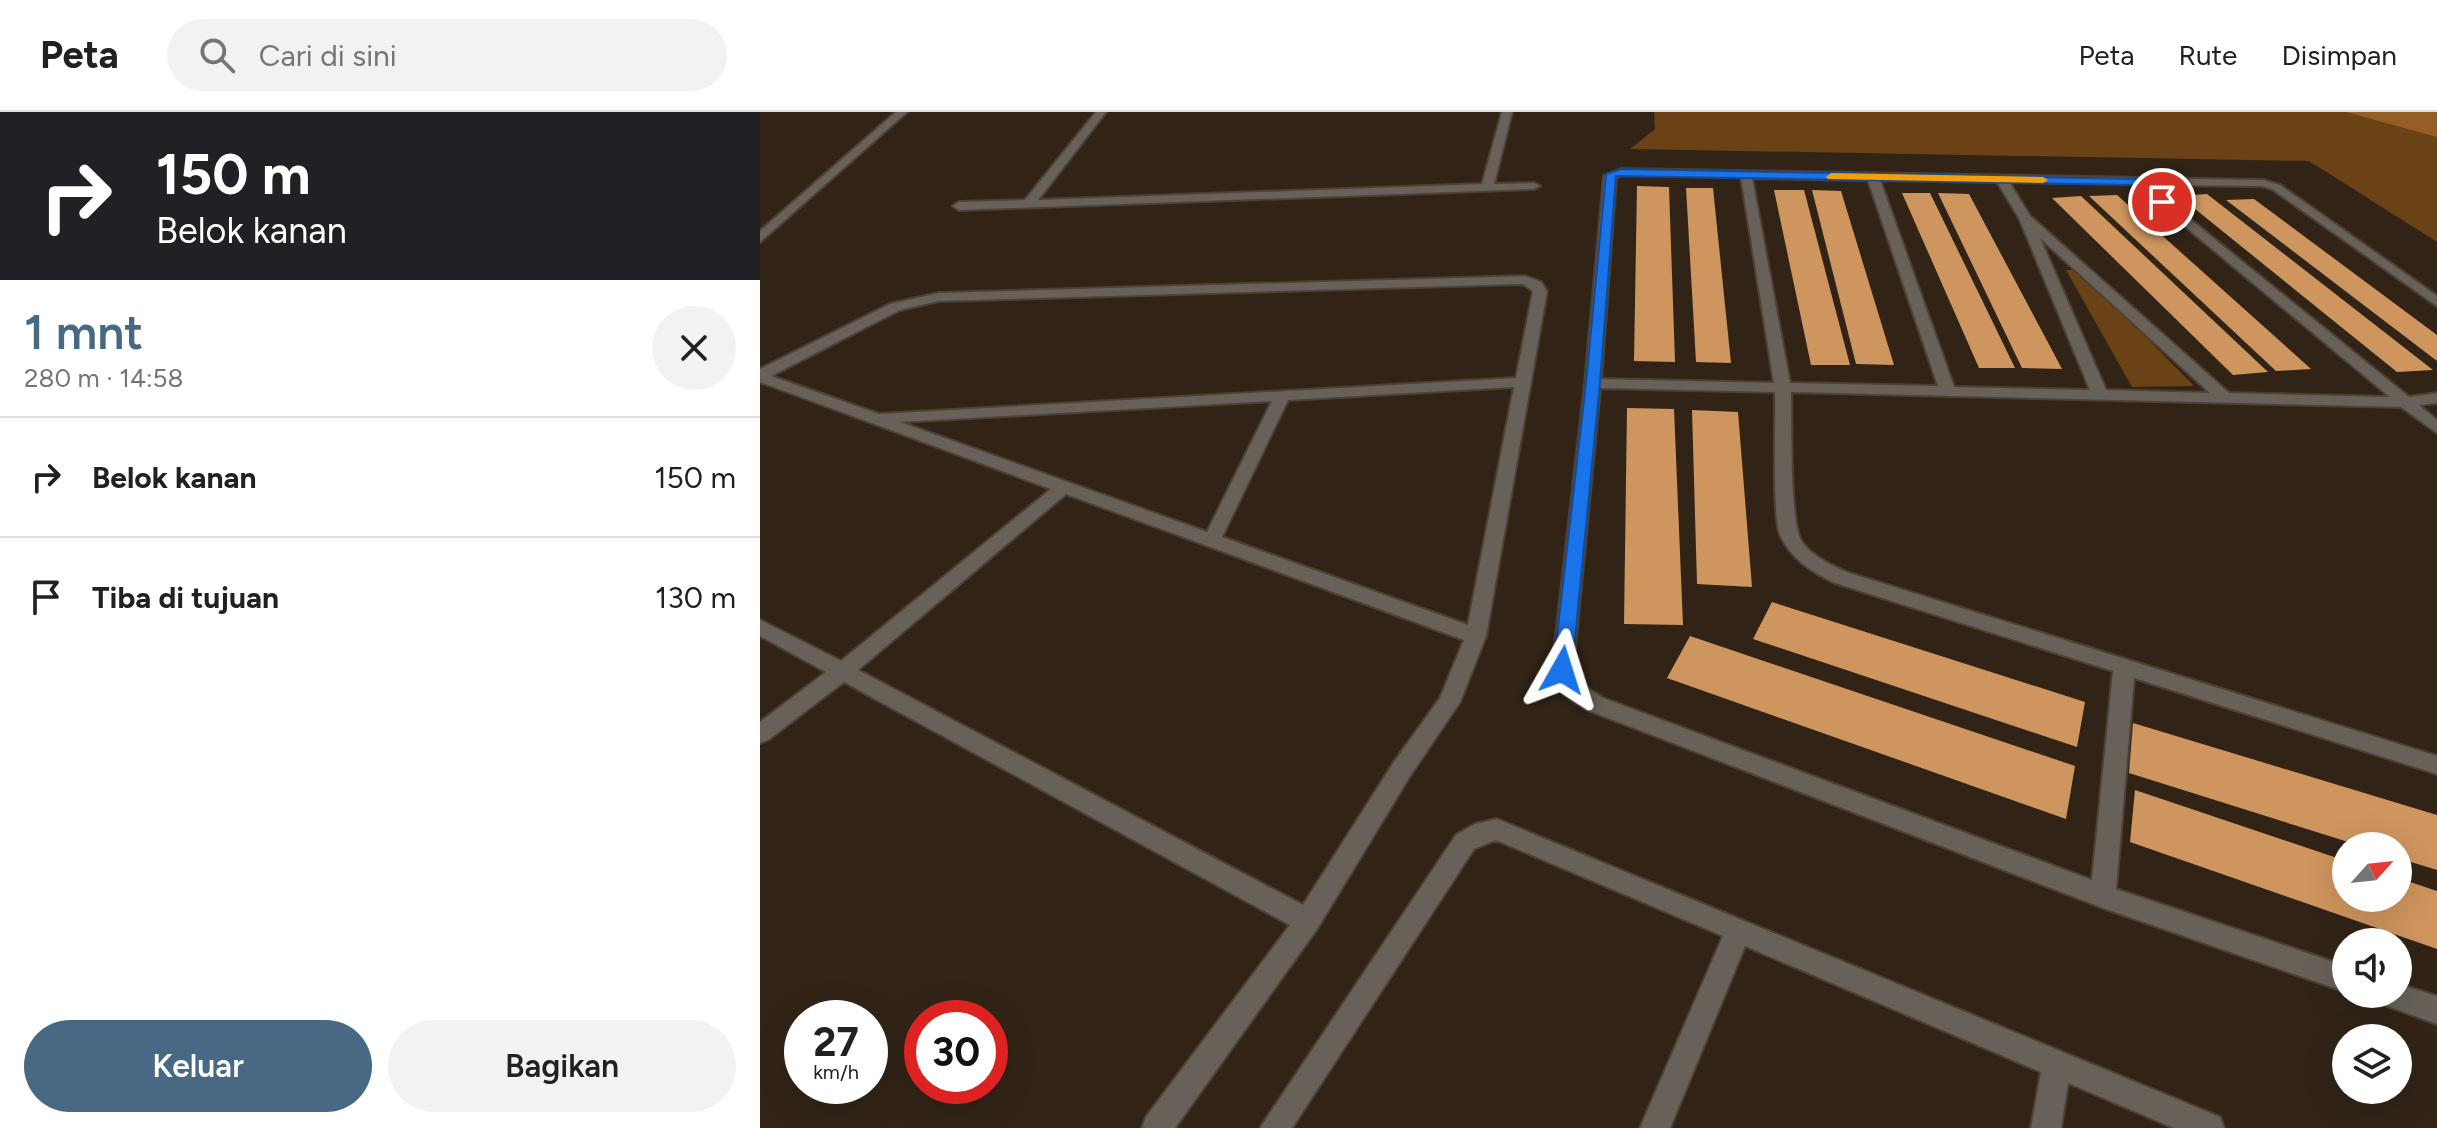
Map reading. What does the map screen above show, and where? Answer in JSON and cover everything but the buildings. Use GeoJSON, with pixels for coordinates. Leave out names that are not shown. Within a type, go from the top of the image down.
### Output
{"type":"FeatureCollection","features":[{"type":"Feature","properties":{"kind":"street"},"geometry":{"type":"LineString","coordinates":[[760,238],[902,112]]}},
{"type":"Feature","properties":{"kind":"street"},"geometry":{"type":"LineString","coordinates":[[1029,203],[1101,112]]}},
{"type":"Feature","properties":{"kind":"street"},"geometry":{"type":"LineString","coordinates":[[1487,187],[1507,112]]}},
{"type":"Feature","properties":{"kind":"street"},"geometry":{"type":"LineString","coordinates":[[2332,974],[2103,896],[1595,704],[1578,693],[1562,670],[1593,383],[1610,176],[1621,172],[2263,183],[2273,186],[2437,302]]}},
{"type":"Feature","properties":{"kind":"street"},"geometry":{"type":"LineString","coordinates":[[1746,175],[1783,388],[1787,528],[1790,541],[1804,556],[1823,571],[1842,578],[2437,765]]}},
{"type":"Feature","properties":{"kind":"street"},"geometry":{"type":"LineString","coordinates":[[1873,177],[1948,392]]}},
{"type":"Feature","properties":{"kind":"street"},"geometry":{"type":"LineString","coordinates":[[2001,179],[2025,218],[2100,395]]}},
{"type":"Feature","properties":{"kind":"street"},"geometry":{"type":"LineString","coordinates":[[2138,182],[2437,428]]}},
{"type":"Feature","properties":{"kind":"street"},"geometry":{"type":"LineString","coordinates":[[959,206],[1534,186]]}},
{"type":"Feature","properties":{"kind":"street"},"geometry":{"type":"LineString","coordinates":[[2025,218],[2225,398]]}},
{"type":"Feature","properties":{"kind":"street"},"geometry":{"type":"LineString","coordinates":[[760,376],[895,307],[939,297],[1525,280],[1536,285],[1540,291],[1476,636],[1449,702],[1402,769],[1308,921],[1157,1128]]}},
{"type":"Feature","properties":{"kind":"street"},"geometry":{"type":"LineString","coordinates":[[760,376],[1476,636]]}},
{"type":"Feature","properties":{"kind":"street"},"geometry":{"type":"LineString","coordinates":[[876,419],[1521,382]]}},
{"type":"Feature","properties":{"kind":"street"},"geometry":{"type":"LineString","coordinates":[[1593,383],[2404,402],[2437,398]]}},
{"type":"Feature","properties":{"kind":"street"},"geometry":{"type":"LineString","coordinates":[[1212,540],[1282,396]]}},
{"type":"Feature","properties":{"kind":"street"},"geometry":{"type":"LineString","coordinates":[[760,734],[843,671],[1064,487]]}},
{"type":"Feature","properties":{"kind":"street"},"geometry":{"type":"LineString","coordinates":[[760,627],[1308,921]]}},
{"type":"Feature","properties":{"kind":"street"},"geometry":{"type":"LineString","coordinates":[[2103,896],[2124,669]]}},
{"type":"Feature","properties":{"kind":"street"},"geometry":{"type":"LineString","coordinates":[[1275,1128],[1465,842],[1484,831],[1509,831],[2209,1128]]}},
{"type":"Feature","properties":{"kind":"street"},"geometry":{"type":"LineString","coordinates":[[1655,1128],[1739,929]]}},
{"type":"Feature","properties":{"kind":"street"},"geometry":{"type":"LineString","coordinates":[[2412,1002],[2437,1010]]}},
{"type":"Feature","properties":{"kind":"street"},"geometry":{"type":"LineString","coordinates":[[2046,1128],[2057,1064]]}},
{"type":"Feature","properties":{"kind":"shaded area"},"geometry":{"type":"Polygon","coordinates":[[[1654,112],[2437,112],[2437,242],[2309,161],[1630,149],[1655,129],[1654,112]]]}},
{"type":"Feature","properties":{"kind":"shaded area"},"geometry":{"type":"Polygon","coordinates":[[[2346,112],[2437,112],[2437,137],[2346,112]]]}},
{"type":"Feature","properties":{"kind":"shaded area"},"geometry":{"type":"Polygon","coordinates":[[[2066,270],[2080,270],[2194,386],[2132,387],[2066,270]]]}},
{"type":"Feature","properties":{"kind":"slow traffic"},"geometry":{"type":"LineString","coordinates":[[1831,177],[2043,180]]}},
{"type":"Feature","properties":{"kind":"route"},"geometry":{"type":"LineString","coordinates":[[1562,670],[1593,383],[1611,174],[2138,182],[2162,202]]}}]}
